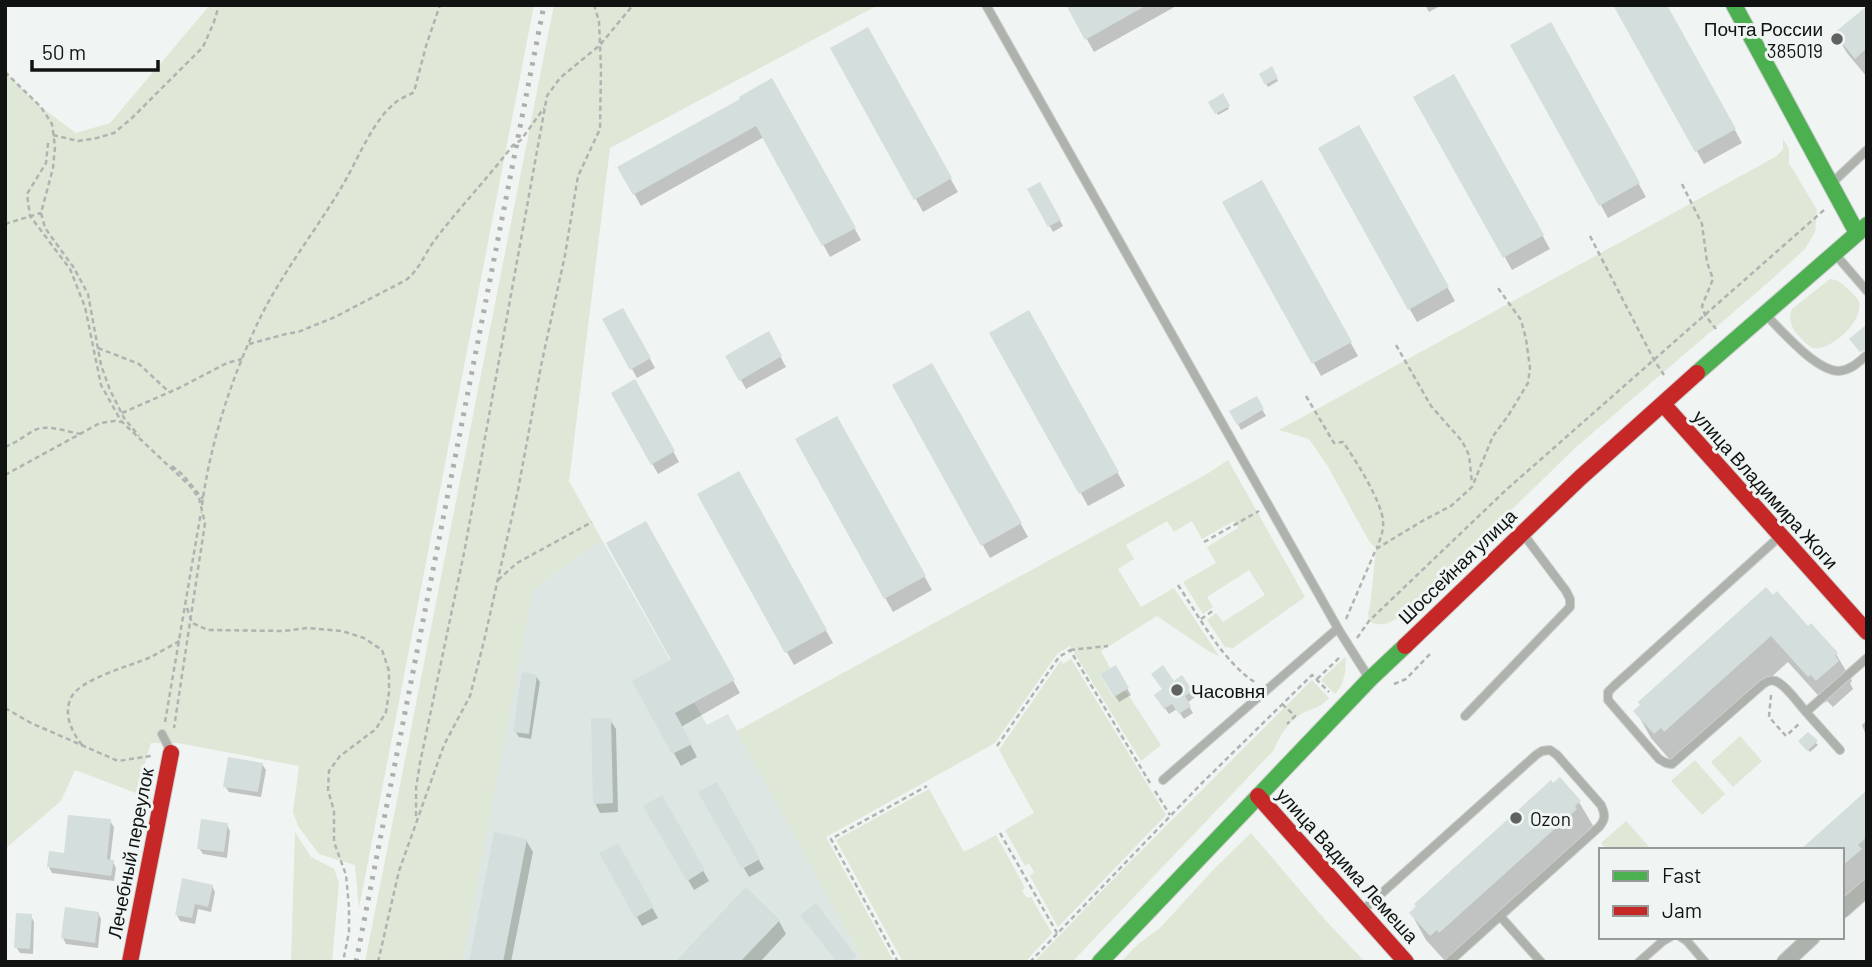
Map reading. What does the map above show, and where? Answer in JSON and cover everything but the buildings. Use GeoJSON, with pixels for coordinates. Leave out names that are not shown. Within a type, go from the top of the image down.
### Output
{"type":"FeatureCollection","features":[{"type":"Feature","properties":{"kind":"main road"},"geometry":{"type":"LineString","coordinates":[[1734,5],[1834,191],[1862,229]]}},
{"type":"Feature","properties":{"kind":"main road","name":"Шоссейная улица"},"geometry":{"type":"LineString","coordinates":[[1100,962],[1370,679],[1580,478],[1862,229]]}},
{"type":"Feature","properties":{"kind":"main road","name":"улица Владимира Жоги"},"geometry":{"type":"LineString","coordinates":[[1662,404],[1867,632]]}},
{"type":"Feature","properties":{"kind":"main road","name":"Лечебный переулок"},"geometry":{"type":"LineString","coordinates":[[130,962],[171,753]]}},
{"type":"Feature","properties":{"kind":"main road","name":"улица Вадима Лемеша"},"geometry":{"type":"LineString","coordinates":[[1258,796],[1406,962]]}},
{"type":"Feature","properties":{"kind":"street"},"geometry":{"type":"LineString","coordinates":[[1844,908],[1867,888]]}},
{"type":"Feature","properties":{"kind":"street"},"geometry":{"type":"LineString","coordinates":[[1785,962],[1810,939]]}},
{"type":"Feature","properties":{"kind":"lane"},"geometry":{"type":"LineString","coordinates":[[986,5],[1349,648],[1370,679]]}},
{"type":"Feature","properties":{"kind":"lane"},"geometry":{"type":"LineString","coordinates":[[1834,191],[1867,150]]}},
{"type":"Feature","properties":{"kind":"lane"},"geometry":{"type":"LineString","coordinates":[[1834,253],[1867,291]]}},
{"type":"Feature","properties":{"kind":"lane"},"geometry":{"type":"LineString","coordinates":[[1765,313],[1790,339],[1826,368],[1838,371],[1847,369],[1867,355]]}},
{"type":"Feature","properties":{"kind":"lane"},"geometry":{"type":"LineString","coordinates":[[1465,716],[1570,607],[1566,591],[1522,533]]}},
{"type":"Feature","properties":{"kind":"lane"},"geometry":{"type":"LineString","coordinates":[[1780,536],[1614,685],[1608,692],[1608,700],[1659,759],[1672,764],[1763,684],[1776,681],[1783,685],[1840,750]]}},
{"type":"Feature","properties":{"kind":"lane"},"geometry":{"type":"LineString","coordinates":[[1163,780],[1339,630]]}},
{"type":"Feature","properties":{"kind":"lane"},"geometry":{"type":"LineString","coordinates":[[1808,713],[1867,658]]}},
{"type":"Feature","properties":{"kind":"lane"},"geometry":{"type":"LineString","coordinates":[[162,734],[171,753]]}},
{"type":"Feature","properties":{"kind":"lane"},"geometry":{"type":"LineString","coordinates":[[1361,912],[1536,755],[1550,750],[1601,805],[1605,821],[1449,962]]}},
{"type":"Feature","properties":{"kind":"lane"},"geometry":{"type":"LineString","coordinates":[[1500,916],[1541,962]]}},
{"type":"Feature","properties":{"kind":"lane"},"geometry":{"type":"LineString","coordinates":[[1639,962],[1666,939]]}},
{"type":"Feature","properties":{"kind":"lane"},"geometry":{"type":"LineString","coordinates":[[1684,939],[1705,962]]}},
{"type":"Feature","properties":{"kind":"path"},"geometry":{"type":"LineString","coordinates":[[53,135],[78,141],[114,133],[203,47],[219,5]]}},
{"type":"Feature","properties":{"kind":"path"},"geometry":{"type":"LineString","coordinates":[[162,734],[207,472],[234,378],[263,312],[342,186],[375,126],[395,103],[414,92],[440,5]]}},
{"type":"Feature","properties":{"kind":"path"},"geometry":{"type":"LineString","coordinates":[[379,962],[398,871],[444,745],[470,696],[518,489],[565,255],[578,176],[600,129],[599,21],[594,5]]}},
{"type":"Feature","properties":{"kind":"path"},"geometry":{"type":"LineString","coordinates":[[416,822],[416,788],[420,763],[465,548],[547,96],[560,78],[600,45],[633,5]]}},
{"type":"Feature","properties":{"kind":"path"},"geometry":{"type":"LineString","coordinates":[[5,72],[41,107],[52,124],[55,147],[53,168],[41,213],[45,228],[74,268],[88,294],[101,365],[110,390],[128,423],[146,444],[183,475],[203,499]]}},
{"type":"Feature","properties":{"kind":"path"},"geometry":{"type":"LineString","coordinates":[[249,344],[298,332],[335,317],[413,275],[462,205],[513,145],[522,140],[545,106]]}},
{"type":"Feature","properties":{"kind":"path"},"geometry":{"type":"LineString","coordinates":[[5,708],[31,723],[118,761],[171,753],[205,523],[199,498],[190,486],[121,421],[101,385],[85,307],[70,269],[30,216],[27,194],[47,163],[48,143]]}},
{"type":"Feature","properties":{"kind":"path"},"geometry":{"type":"LineString","coordinates":[[1682,184],[1702,224],[1707,262],[1713,279],[1702,306],[1705,315],[1728,345]]}},
{"type":"Feature","properties":{"kind":"path"},"geometry":{"type":"LineString","coordinates":[[1317,679],[1349,648],[1369,621],[1506,490],[1705,315],[1834,191]]}},
{"type":"Feature","properties":{"kind":"path"},"geometry":{"type":"LineString","coordinates":[[5,224],[41,213]]}},
{"type":"Feature","properties":{"kind":"path"},"geometry":{"type":"LineString","coordinates":[[1590,236],[1654,360],[1676,391]]}},
{"type":"Feature","properties":{"kind":"path"},"geometry":{"type":"LineString","coordinates":[[1376,549],[1451,506],[1472,487],[1493,436],[1528,383],[1530,368],[1521,320],[1498,288]]}},
{"type":"Feature","properties":{"kind":"path"},"geometry":{"type":"LineString","coordinates":[[1396,345],[1432,406],[1462,440],[1469,455],[1472,487]]}},
{"type":"Feature","properties":{"kind":"path"},"geometry":{"type":"LineString","coordinates":[[98,348],[139,364],[169,392]]}},
{"type":"Feature","properties":{"kind":"path"},"geometry":{"type":"LineString","coordinates":[[122,413],[227,363],[242,359]]}},
{"type":"Feature","properties":{"kind":"path"},"geometry":{"type":"LineString","coordinates":[[1306,396],[1327,434],[1334,443],[1343,442],[1357,463],[1380,506],[1383,520],[1376,549],[1339,630]]}},
{"type":"Feature","properties":{"kind":"path"},"geometry":{"type":"LineString","coordinates":[[5,475],[100,423],[128,423]]}},
{"type":"Feature","properties":{"kind":"path"},"geometry":{"type":"LineString","coordinates":[[5,447],[19,442],[37,429],[80,434]]}},
{"type":"Feature","properties":{"kind":"path"},"geometry":{"type":"LineString","coordinates":[[1204,542],[1269,506]]}},
{"type":"Feature","properties":{"kind":"path"},"geometry":{"type":"LineString","coordinates":[[498,580],[517,563],[592,522]]}},
{"type":"Feature","properties":{"kind":"path"},"geometry":{"type":"LineString","coordinates":[[1178,585],[1219,646],[1247,677]]}},
{"type":"Feature","properties":{"kind":"path"},"geometry":{"type":"LineString","coordinates":[[186,605],[192,623],[208,630],[284,631],[307,628],[342,631],[364,638],[382,650],[388,671],[386,712],[376,729],[340,756],[329,771],[328,790],[334,811],[334,842],[346,875],[349,907],[349,932],[343,962]]}},
{"type":"Feature","properties":{"kind":"path"},"geometry":{"type":"LineString","coordinates":[[1200,619],[1214,610]]}},
{"type":"Feature","properties":{"kind":"path"},"geometry":{"type":"LineString","coordinates":[[82,745],[69,724],[70,699],[75,691],[90,681],[150,657],[180,641]]}},
{"type":"Feature","properties":{"kind":"path"},"geometry":{"type":"LineString","coordinates":[[997,746],[1059,657],[1070,650],[1108,646]]}},
{"type":"Feature","properties":{"kind":"path"},"geometry":{"type":"LineString","coordinates":[[1070,650],[1170,816]]}},
{"type":"Feature","properties":{"kind":"path"},"geometry":{"type":"LineString","coordinates":[[1030,962],[1170,816],[1311,675],[1330,693]]}},
{"type":"Feature","properties":{"kind":"path"},"geometry":{"type":"LineString","coordinates":[[1772,681],[1769,717],[1786,736],[1808,713]]}},
{"type":"Feature","properties":{"kind":"path"},"geometry":{"type":"LineString","coordinates":[[1282,704],[1295,716],[1287,724]]}},
{"type":"Feature","properties":{"kind":"path"},"geometry":{"type":"LineString","coordinates":[[898,962],[831,839],[927,786]]}},
{"type":"Feature","properties":{"kind":"path"},"geometry":{"type":"LineString","coordinates":[[1000,833],[1057,933]]}},
{"type":"Feature","properties":{"kind":"shaded area"},"geometry":{"type":"Polygon","coordinates":[[[602,540],[707,725],[728,714],[864,962],[461,962],[533,589],[602,540]]]}},
{"type":"Feature","properties":{"kind":"green space"},"geometry":{"type":"Polygon","coordinates":[[[210,5],[534,5],[359,908],[355,865],[319,854],[298,826],[293,812],[299,766],[178,743],[151,743],[136,793],[75,770],[61,801],[5,849],[5,72],[41,107],[76,133],[110,123],[210,5]]]}},
{"type":"Feature","properties":{"kind":"green space"},"geometry":{"type":"Polygon","coordinates":[[[554,5],[878,5],[610,148],[569,481],[602,540],[533,589],[462,962],[365,962],[554,5]]]}},
{"type":"Feature","properties":{"kind":"green space"},"geometry":{"type":"Polygon","coordinates":[[[1783,139],[1789,149],[1789,163],[1817,210],[1815,232],[1805,249],[1575,448],[1409,610],[1385,624],[1369,621],[1376,549],[1309,439],[1279,430],[1777,156],[1783,149],[1783,139]]]}},
{"type":"Feature","properties":{"kind":"green space"},"geometry":{"type":"Polygon","coordinates":[[[1830,279],[1840,282],[1854,295],[1859,302],[1859,309],[1851,325],[1837,340],[1821,348],[1814,348],[1795,331],[1790,316],[1792,309],[1830,279]]]}},
{"type":"Feature","properties":{"kind":"green space"},"geometry":{"type":"Polygon","coordinates":[[[1228,460],[1305,597],[1233,648],[1225,647],[1207,620],[1216,613],[1223,622],[1265,595],[1249,570],[1207,597],[1213,607],[1203,614],[1183,582],[1216,563],[1207,547],[1238,528],[1234,521],[1202,539],[1192,521],[1174,532],[1167,521],[1126,545],[1134,559],[1118,569],[1141,607],[1174,588],[1219,656],[1157,616],[1101,651],[1110,668],[1100,675],[1113,697],[1125,690],[1161,745],[1141,761],[1070,646],[1057,654],[995,743],[826,837],[894,962],[864,962],[737,731],[1207,474],[1228,460]]]}},
{"type":"Feature","properties":{"kind":"green space"},"geometry":{"type":"Polygon","coordinates":[[[1345,657],[1344,677],[1335,694],[1321,680],[1345,657]]]}},
{"type":"Feature","properties":{"kind":"green space"},"geometry":{"type":"Polygon","coordinates":[[[1071,659],[1166,815],[1058,927],[1030,876],[1034,872],[1029,863],[1025,866],[1005,830],[1034,813],[999,750],[1061,660],[1063,664],[1071,659]]]}},
{"type":"Feature","properties":{"kind":"green space"},"geometry":{"type":"Polygon","coordinates":[[[1312,680],[1329,698],[1290,723],[1274,750],[1072,962],[1034,962],[1129,863],[1312,680]]]}},
{"type":"Feature","properties":{"kind":"green space"},"geometry":{"type":"Polygon","coordinates":[[[1740,736],[1762,761],[1733,787],[1711,762],[1740,736]]]}},
{"type":"Feature","properties":{"kind":"green space"},"geometry":{"type":"Polygon","coordinates":[[[1695,760],[1725,794],[1702,815],[1671,781],[1695,760]]]}},
{"type":"Feature","properties":{"kind":"green space"},"geometry":{"type":"Polygon","coordinates":[[[929,789],[964,852],[996,835],[1025,888],[1022,891],[1027,898],[1031,897],[1052,933],[1025,962],[903,962],[836,840],[929,789]]]}},
{"type":"Feature","properties":{"kind":"green space"},"geometry":{"type":"Polygon","coordinates":[[[1626,821],[1650,848],[1605,848],[1601,843],[1626,821]]]}},
{"type":"Feature","properties":{"kind":"green space"},"geometry":{"type":"Polygon","coordinates":[[[295,832],[311,857],[334,869],[339,883],[332,962],[291,962],[295,832]]]}},
{"type":"Feature","properties":{"kind":"green space"},"geometry":{"type":"Polygon","coordinates":[[[1251,833],[1365,962],[1121,962],[1137,945],[1160,928],[1251,833]]]}},
{"type":"Feature","properties":{"kind":"railway"},"geometry":{"type":"LineString","coordinates":[[356,962],[544,5]]}},
{"type":"Feature","properties":{"kind":"traffic: fast"},"geometry":{"type":"LineString","coordinates":[[1734,5],[1857,233]]}},
{"type":"Feature","properties":{"kind":"traffic: fast"},"geometry":{"type":"LineString","coordinates":[[1697,373],[1867,225]]}},
{"type":"Feature","properties":{"kind":"traffic: fast"},"geometry":{"type":"LineString","coordinates":[[1100,962],[1370,679],[1405,646]]}},
{"type":"Feature","properties":{"kind":"traffic: jam"},"geometry":{"type":"LineString","coordinates":[[1405,646],[1580,478],[1697,373]]}},
{"type":"Feature","properties":{"kind":"traffic: jam"},"geometry":{"type":"LineString","coordinates":[[1663,404],[1867,632]]}},
{"type":"Feature","properties":{"kind":"traffic: jam"},"geometry":{"type":"LineString","coordinates":[[130,962],[171,753]]}},
{"type":"Feature","properties":{"kind":"traffic: jam"},"geometry":{"type":"LineString","coordinates":[[1258,796],[1406,962]]}},
{"type":"Feature","properties":{"kind":"place","name":"Почта России 385019"},"geometry":{"type":"Point","coordinates":[1837,39]}},
{"type":"Feature","properties":{"kind":"place","name":"Часовня"},"geometry":{"type":"Point","coordinates":[1177,690]}},
{"type":"Feature","properties":{"kind":"place","name":"Ozon"},"geometry":{"type":"Point","coordinates":[1516,818]}}]}
